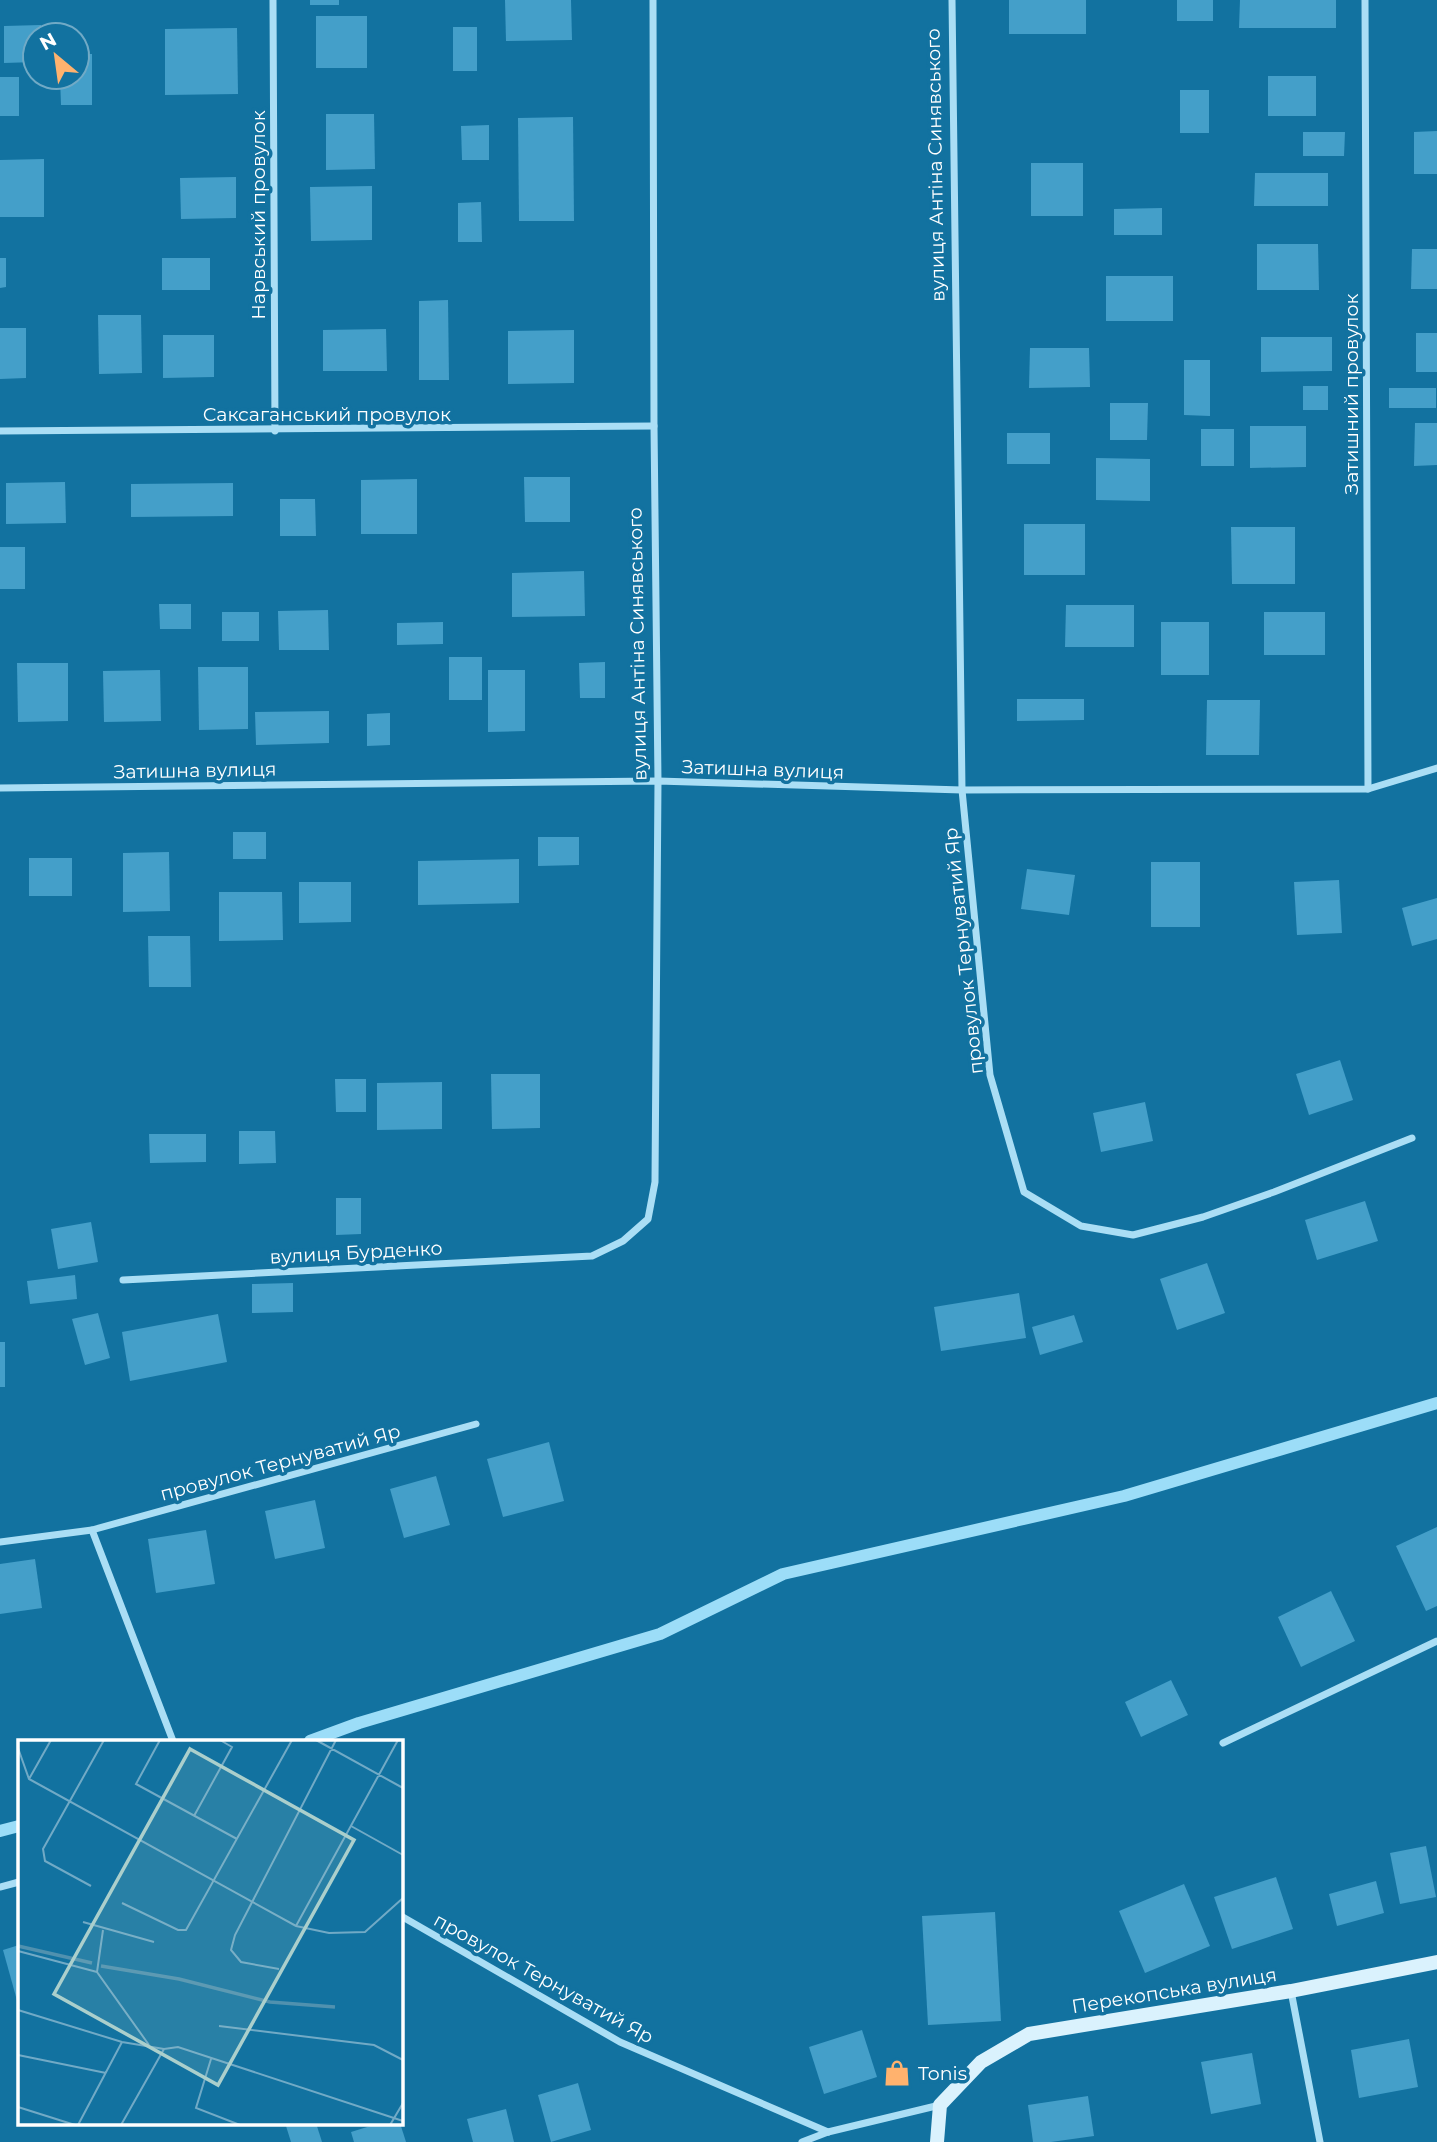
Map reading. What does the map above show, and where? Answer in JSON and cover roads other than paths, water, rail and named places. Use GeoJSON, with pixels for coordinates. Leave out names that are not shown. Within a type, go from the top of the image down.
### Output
{"type":"FeatureCollection","features":[{"type":"Feature","properties":{"kind":"street","name":"Нарвський провулок"},"geometry":{"type":"LineString","coordinates":[[273,0],[275,431]]}},
{"type":"Feature","properties":{"kind":"street","name":"вулиця Антіна Синявського"},"geometry":{"type":"LineString","coordinates":[[592,1256],[623,1241],[648,1219],[655,1182],[658,781],[653,0]]}},
{"type":"Feature","properties":{"kind":"street","name":"вулиця Антіна Синявського"},"geometry":{"type":"LineString","coordinates":[[952,0],[962,790]]}},
{"type":"Feature","properties":{"kind":"street","name":"Затишний провулок"},"geometry":{"type":"LineString","coordinates":[[1365,0],[1368,789]]}},
{"type":"Feature","properties":{"kind":"street","name":"Саксаганський провулок"},"geometry":{"type":"LineString","coordinates":[[0,431],[275,431],[654,426]]}},
{"type":"Feature","properties":{"kind":"street","name":"Затишна вулиця"},"geometry":{"type":"LineString","coordinates":[[0,788],[658,781],[962,790],[1368,789],[1437,768]]}},
{"type":"Feature","properties":{"kind":"street","name":"провулок Тернуватий Яр"},"geometry":{"type":"LineString","coordinates":[[962,790],[990,1075],[1024,1192],[1081,1226],[1133,1235],[1203,1217],[1412,1138]]}},
{"type":"Feature","properties":{"kind":"street","name":"вулиця Бурденко"},"geometry":{"type":"LineString","coordinates":[[123,1280],[592,1256]]}},
{"type":"Feature","properties":{"kind":"street","name":"провулок Тернуватий Яр"},"geometry":{"type":"LineString","coordinates":[[0,1542],[92,1530],[476,1424]]}},
{"type":"Feature","properties":{"kind":"street"},"geometry":{"type":"LineString","coordinates":[[92,1530],[173,1740]]}},
{"type":"Feature","properties":{"kind":"street"},"geometry":{"type":"LineString","coordinates":[[1223,1743],[1437,1641]]}},
{"type":"Feature","properties":{"kind":"street"},"geometry":{"type":"LineString","coordinates":[[0,1888],[18,1882]]}},
{"type":"Feature","properties":{"kind":"street","name":"провулок Тернуватий Яр"},"geometry":{"type":"LineString","coordinates":[[402,1917],[620,2042],[828,2132]]}},
{"type":"Feature","properties":{"kind":"street","name":"Перекопська вулиця"},"geometry":{"type":"LineString","coordinates":[[940,2105],[981,2062],[1029,2034],[1290,1991],[1437,1962]]}},
{"type":"Feature","properties":{"kind":"street"},"geometry":{"type":"LineString","coordinates":[[1290,1991],[1320,2142]]}},
{"type":"Feature","properties":{"kind":"street"},"geometry":{"type":"LineString","coordinates":[[802,2142],[828,2132],[940,2105],[937,2142]]}},
{"type":"Feature","properties":{"kind":"waterway"},"geometry":{"type":"LineString","coordinates":[[313,1740],[359,1723],[660,1634],[783,1574],[1124,1496],[1437,1403]]}},
{"type":"Feature","properties":{"kind":"waterway"},"geometry":{"type":"LineString","coordinates":[[0,1831],[18,1826]]}},
{"type":"Feature","properties":{"kind":"place","name":"Tonis"},"geometry":{"type":"Point","coordinates":[897,2073]}}]}
